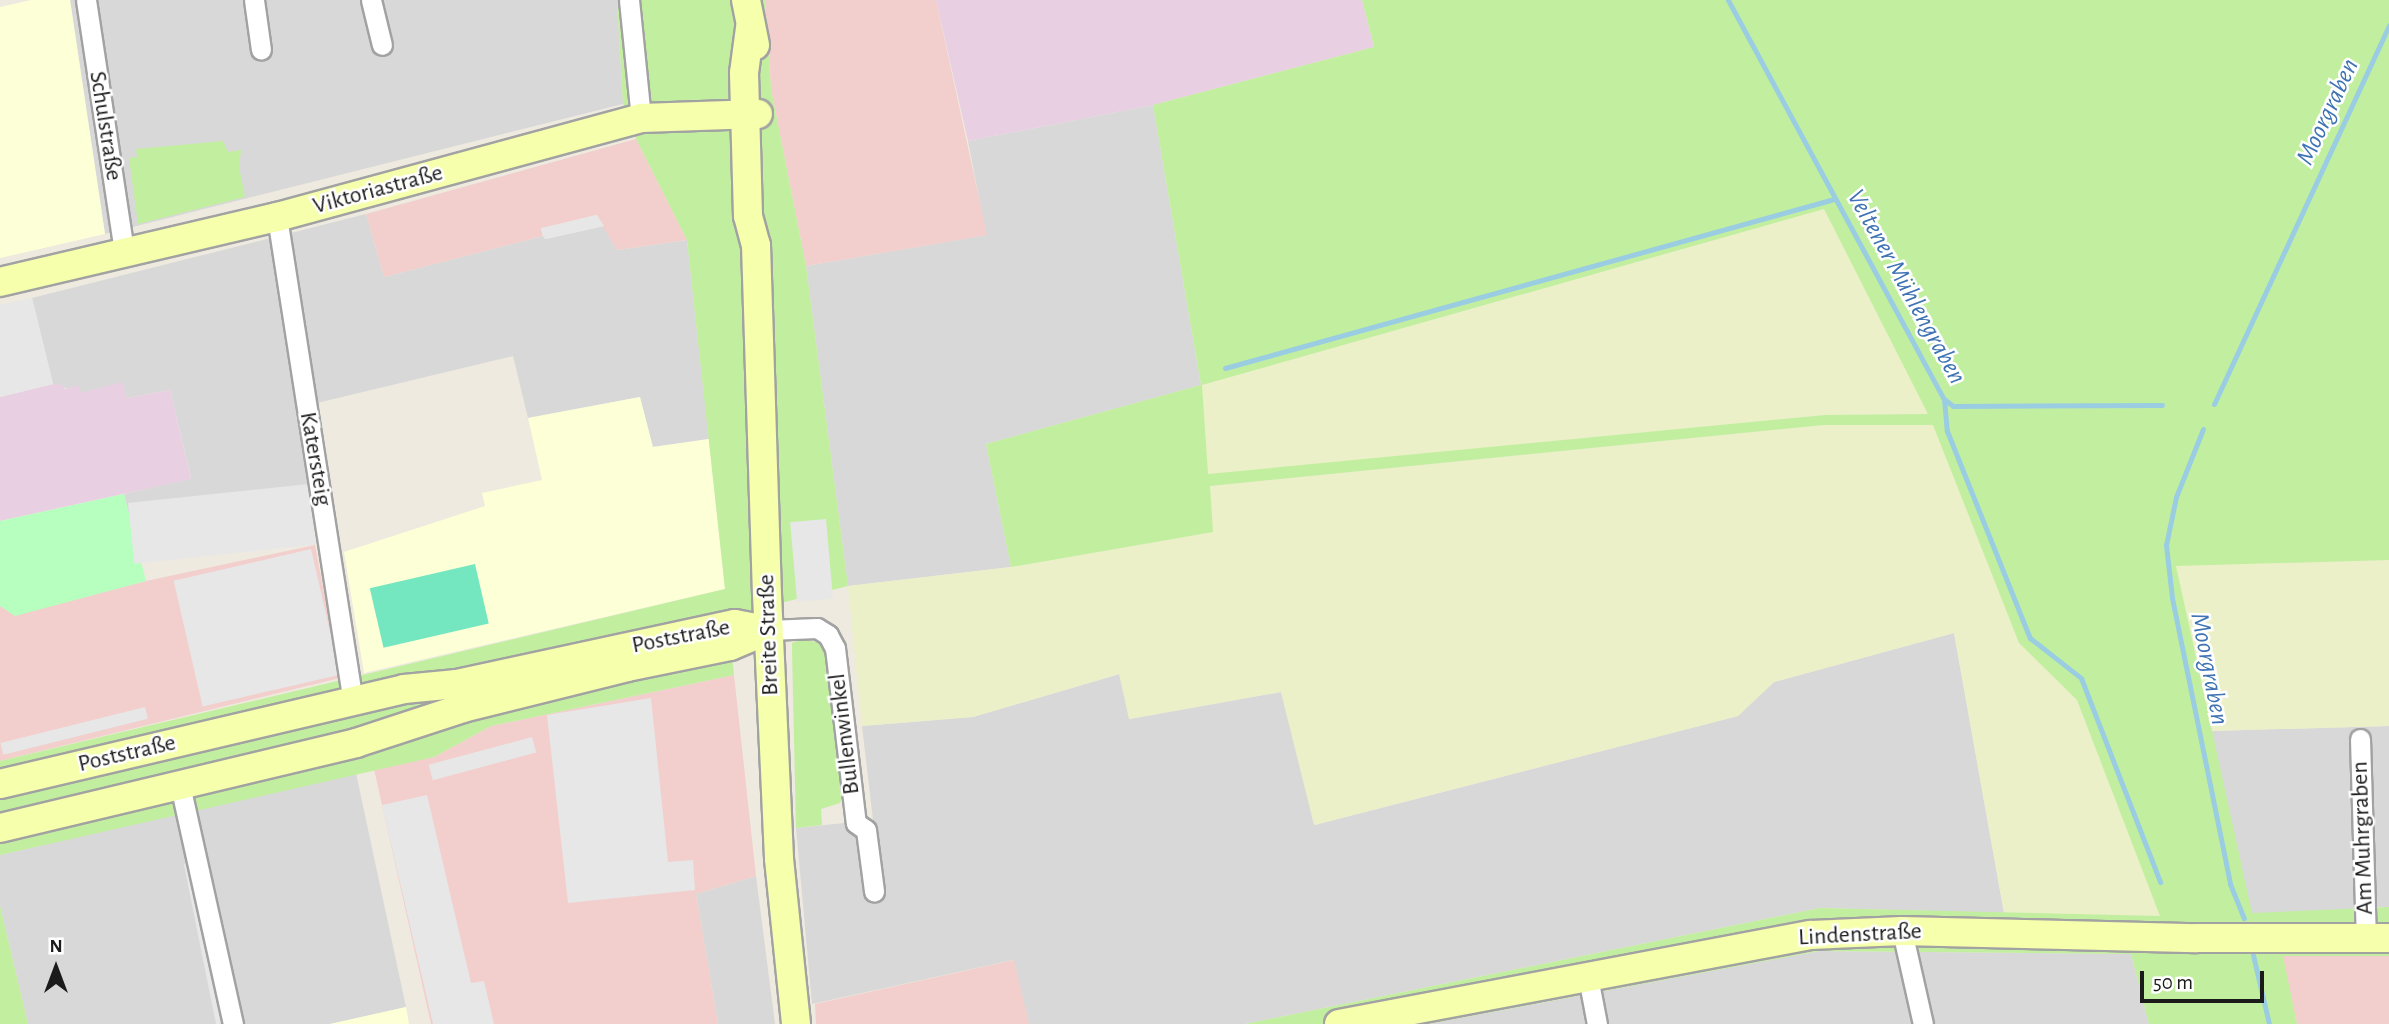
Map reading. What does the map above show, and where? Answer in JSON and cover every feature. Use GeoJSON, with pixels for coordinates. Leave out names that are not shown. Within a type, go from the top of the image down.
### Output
{"type":"FeatureCollection","features":[{"type":"Feature","properties":{"kind":"street","name":"Schulstraße"},"geometry":{"type":"LineString","coordinates":[[86,0],[124,252]]}},
{"type":"Feature","properties":{"kind":"street"},"geometry":{"type":"LineString","coordinates":[[254,0],[261,50]]}},
{"type":"Feature","properties":{"kind":"street"},"geometry":{"type":"LineString","coordinates":[[371,0],[382,45]]}},
{"type":"Feature","properties":{"kind":"street"},"geometry":{"type":"LineString","coordinates":[[629,0],[641,118]]}},
{"type":"Feature","properties":{"kind":"street","name":"Breite Straße"},"geometry":{"type":"LineString","coordinates":[[746,0],[750,28],[744,73],[752,114],[748,216],[756,245],[768,630],[779,859],[796,1024]]}},
{"type":"Feature","properties":{"kind":"street","name":"Viktoriastraße"},"geometry":{"type":"LineString","coordinates":[[0,282],[277,217],[641,118],[752,114]]}},
{"type":"Feature","properties":{"kind":"street","name":"Katersteig"},"geometry":{"type":"LineString","coordinates":[[277,217],[353,700]]}},
{"type":"Feature","properties":{"kind":"street","name":"Poststraße"},"geometry":{"type":"LineString","coordinates":[[0,784],[404,689],[457,684],[735,624],[768,630]]}},
{"type":"Feature","properties":{"kind":"street","name":"Bullenwinkel"},"geometry":{"type":"LineString","coordinates":[[768,630],[817,628],[828,635],[835,648],[856,823],[866,830],[874,891]]}},
{"type":"Feature","properties":{"kind":"street","name":"Poststraße"},"geometry":{"type":"LineString","coordinates":[[0,828],[362,742],[463,708],[627,667],[730,646],[768,630]]}},
{"type":"Feature","properties":{"kind":"street"},"geometry":{"type":"LineString","coordinates":[[353,700],[343,708],[340,724],[346,738],[362,742]]}},
{"type":"Feature","properties":{"kind":"street","name":"Am Muhrgraben"},"geometry":{"type":"LineString","coordinates":[[2360,738],[2377,937]]}},
{"type":"Feature","properties":{"kind":"street","name":"Poststraße"},"geometry":{"type":"LineString","coordinates":[[180,785],[233,1024]]}},
{"type":"Feature","properties":{"kind":"street"},"geometry":{"type":"LineString","coordinates":[[1902,931],[1923,1024]]}},
{"type":"Feature","properties":{"kind":"street","name":"Lindenstraße"},"geometry":{"type":"LineString","coordinates":[[1339,1024],[1811,934],[1902,931],[2197,938],[2377,937]]}},
{"type":"Feature","properties":{"kind":"street"},"geometry":{"type":"LineString","coordinates":[[1588,977],[1597,1024]]}},
{"type":"Feature","properties":{"kind":"shaded area"},"geometry":{"type":"Polygon","coordinates":[[[31,0],[70,0],[105,234],[0,258],[0,7],[31,0]]]}},
{"type":"Feature","properties":{"kind":"shaded area"},"geometry":{"type":"Polygon","coordinates":[[[70,0],[617,0],[623,104],[105,234],[70,0]]]}},
{"type":"Feature","properties":{"kind":"shaded area"},"geometry":{"type":"Polygon","coordinates":[[[765,0],[936,0],[987,235],[806,266],[771,89],[765,0]]]}},
{"type":"Feature","properties":{"kind":"shaded area"},"geometry":{"type":"Polygon","coordinates":[[[936,0],[1362,0],[1374,47],[1153,105],[968,141],[936,0]]]}},
{"type":"Feature","properties":{"kind":"shaded area"},"geometry":{"type":"Polygon","coordinates":[[[1153,105],[1201,385],[986,444],[1011,567],[848,586],[806,266],[986,235],[968,141],[1153,105]]]}},
{"type":"Feature","properties":{"kind":"shaded area"},"geometry":{"type":"Polygon","coordinates":[[[636,139],[687,240],[617,250],[596,215],[541,229],[543,236],[384,277],[366,214],[636,139]]]}},
{"type":"Feature","properties":{"kind":"shaded area"},"geometry":{"type":"Polygon","coordinates":[[[1824,209],[1929,414],[1825,415],[1208,475],[1201,385],[1824,209]]]}},
{"type":"Feature","properties":{"kind":"shaded area"},"geometry":{"type":"Polygon","coordinates":[[[366,214],[384,277],[543,236],[546,239],[604,226],[617,250],[687,240],[709,439],[652,447],[640,397],[528,418],[513,356],[296,408],[309,484],[130,518],[124,494],[191,478],[170,390],[127,398],[81,393],[53,384],[32,298],[366,214]]]}},
{"type":"Feature","properties":{"kind":"shaded area"},"geometry":{"type":"Polygon","coordinates":[[[597,215],[604,226],[545,239],[543,236],[541,228],[597,215]]]}},
{"type":"Feature","properties":{"kind":"shaded area"},"geometry":{"type":"Polygon","coordinates":[[[32,298],[53,384],[0,397],[0,305],[32,298]]]}},
{"type":"Feature","properties":{"kind":"shaded area"},"geometry":{"type":"Polygon","coordinates":[[[122,382],[127,398],[170,390],[191,479],[0,521],[0,397],[53,384],[62,385],[65,389],[79,385],[81,393],[122,382]]]}},
{"type":"Feature","properties":{"kind":"shaded area"},"geometry":{"type":"Polygon","coordinates":[[[640,397],[653,447],[709,439],[725,589],[364,673],[344,552],[485,506],[482,493],[542,480],[528,418],[640,397]]]}},
{"type":"Feature","properties":{"kind":"shaded area"},"geometry":{"type":"Polygon","coordinates":[[[1824,425],[1933,425],[2019,643],[2077,700],[2161,917],[2004,913],[1954,633],[1774,682],[1738,716],[1314,825],[1281,692],[1129,719],[1119,674],[973,717],[862,726],[848,586],[1011,567],[1212,532],[1209,486],[1824,425]]]}},
{"type":"Feature","properties":{"kind":"shaded area"},"geometry":{"type":"Polygon","coordinates":[[[309,484],[315,545],[134,564],[128,503],[309,484]]]}},
{"type":"Feature","properties":{"kind":"shaded area"},"geometry":{"type":"Polygon","coordinates":[[[826,519],[833,599],[797,602],[790,522],[826,519]]]}},
{"type":"Feature","properties":{"kind":"shaded area"},"geometry":{"type":"Polygon","coordinates":[[[315,545],[340,678],[0,761],[0,606],[15,615],[146,581],[315,545]]]}},
{"type":"Feature","properties":{"kind":"shaded area"},"geometry":{"type":"Polygon","coordinates":[[[311,549],[340,675],[203,706],[174,581],[311,549]]]}},
{"type":"Feature","properties":{"kind":"shaded area"},"geometry":{"type":"Polygon","coordinates":[[[2389,560],[2389,726],[2210,731],[2175,565],[2389,560]]]}},
{"type":"Feature","properties":{"kind":"shaded area"},"geometry":{"type":"Polygon","coordinates":[[[1954,633],[2004,913],[1820,908],[1245,1024],[1029,1024],[1013,960],[812,1004],[796,828],[873,820],[862,726],[973,717],[1120,674],[1130,719],[1281,692],[1315,825],[1738,716],[1774,682],[1954,633]]]}},
{"type":"Feature","properties":{"kind":"shaded area"},"geometry":{"type":"Polygon","coordinates":[[[734,675],[756,876],[696,894],[718,1024],[431,1024],[374,769],[434,757],[491,726],[734,675]]]}},
{"type":"Feature","properties":{"kind":"shaded area"},"geometry":{"type":"Polygon","coordinates":[[[651,698],[668,862],[693,860],[695,890],[568,903],[547,715],[651,698]]]}},
{"type":"Feature","properties":{"kind":"shaded area"},"geometry":{"type":"Polygon","coordinates":[[[145,707],[148,719],[3,755],[0,743],[145,707]]]}},
{"type":"Feature","properties":{"kind":"shaded area"},"geometry":{"type":"Polygon","coordinates":[[[2389,726],[2389,907],[2252,914],[2210,731],[2389,726]]]}},
{"type":"Feature","properties":{"kind":"shaded area"},"geometry":{"type":"Polygon","coordinates":[[[532,737],[536,752],[433,780],[429,765],[532,737]]]}},
{"type":"Feature","properties":{"kind":"shaded area"},"geometry":{"type":"Polygon","coordinates":[[[356,773],[406,1007],[330,1024],[28,1024],[0,906],[0,855],[356,773]]]}},
{"type":"Feature","properties":{"kind":"shaded area"},"geometry":{"type":"Polygon","coordinates":[[[427,795],[471,983],[484,981],[494,1024],[433,1024],[382,805],[427,795]]]}},
{"type":"Feature","properties":{"kind":"shaded area"},"geometry":{"type":"Polygon","coordinates":[[[191,854],[226,1019],[219,1024],[216,1024],[184,865],[191,854]]]}},
{"type":"Feature","properties":{"kind":"shaded area"},"geometry":{"type":"Polygon","coordinates":[[[756,876],[775,1024],[718,1024],[696,894],[756,876]]]}},
{"type":"Feature","properties":{"kind":"shaded area"},"geometry":{"type":"Polygon","coordinates":[[[1819,951],[2131,954],[2149,1024],[1428,1024],[1819,951]]]}},
{"type":"Feature","properties":{"kind":"shaded area"},"geometry":{"type":"Polygon","coordinates":[[[2282,956],[2389,956],[2389,1024],[2297,1024],[2282,956]]]}},
{"type":"Feature","properties":{"kind":"shaded area"},"geometry":{"type":"Polygon","coordinates":[[[1014,960],[1029,1024],[816,1024],[815,1004],[1014,960]]]}},
{"type":"Feature","properties":{"kind":"shaded area"},"geometry":{"type":"Polygon","coordinates":[[[406,1007],[409,1024],[330,1024],[406,1007]]]}},
{"type":"Feature","properties":{"kind":"green space"},"geometry":{"type":"Polygon","coordinates":[[[617,0],[765,0],[771,89],[806,266],[848,586],[730,616],[727,606],[734,675],[491,726],[434,757],[0,855],[0,761],[725,589],[687,240],[636,139],[623,104],[617,0]]]}},
{"type":"Feature","properties":{"kind":"green space"},"geometry":{"type":"Polygon","coordinates":[[[1362,0],[2389,0],[2389,560],[2176,566],[2252,913],[2389,907],[2389,956],[2283,956],[2297,1024],[2149,1024],[2131,954],[1819,951],[1428,1024],[1245,1024],[1820,908],[2160,916],[2077,700],[2019,643],[1933,425],[1824,425],[1210,486],[1213,532],[1011,567],[986,444],[1201,385],[1153,105],[1374,47],[1362,0]],[[1824,209],[1202,385],[1208,474],[1825,415],[1928,414],[1824,209]]]}},
{"type":"Feature","properties":{"kind":"green space"},"geometry":{"type":"Polygon","coordinates":[[[223,141],[228,152],[241,150],[239,167],[245,197],[138,224],[129,158],[137,157],[136,149],[223,141]]]}},
{"type":"Feature","properties":{"kind":"green space"},"geometry":{"type":"Polygon","coordinates":[[[124,494],[146,581],[15,616],[0,606],[0,521],[124,494]]]}},
{"type":"Feature","properties":{"kind":"green space"},"geometry":{"type":"Polygon","coordinates":[[[475,564],[489,623],[383,648],[370,588],[475,564]]]}},
{"type":"Feature","properties":{"kind":"green space"},"geometry":{"type":"Polygon","coordinates":[[[801,639],[822,643],[829,653],[845,793],[840,803],[821,809],[822,825],[796,828],[792,643],[801,639]]]}},
{"type":"Feature","properties":{"kind":"green space"},"geometry":{"type":"Polygon","coordinates":[[[0,906],[28,1024],[0,1024],[0,906]]]}},
{"type":"Feature","properties":{"kind":"waterway","name":"Veltener Mühlengraben"},"geometry":{"type":"LineString","coordinates":[[1728,0],[1944,399],[1953,406],[2162,405]]}},
{"type":"Feature","properties":{"kind":"waterway","name":"Moorgraben"},"geometry":{"type":"LineString","coordinates":[[2214,404],[2389,26]]}},
{"type":"Feature","properties":{"kind":"waterway"},"geometry":{"type":"LineString","coordinates":[[1225,368],[1834,199]]}},
{"type":"Feature","properties":{"kind":"waterway"},"geometry":{"type":"LineString","coordinates":[[1944,399],[1947,431],[2030,638],[2081,678],[2160,882]]}},
{"type":"Feature","properties":{"kind":"waterway","name":"Moorgraben"},"geometry":{"type":"LineString","coordinates":[[2203,429],[2176,497],[2166,545],[2172,598],[2230,884],[2244,918]]}},
{"type":"Feature","properties":{"kind":"waterway","name":"Moorgraben"},"geometry":{"type":"LineString","coordinates":[[2253,955],[2269,1024]]}}]}
